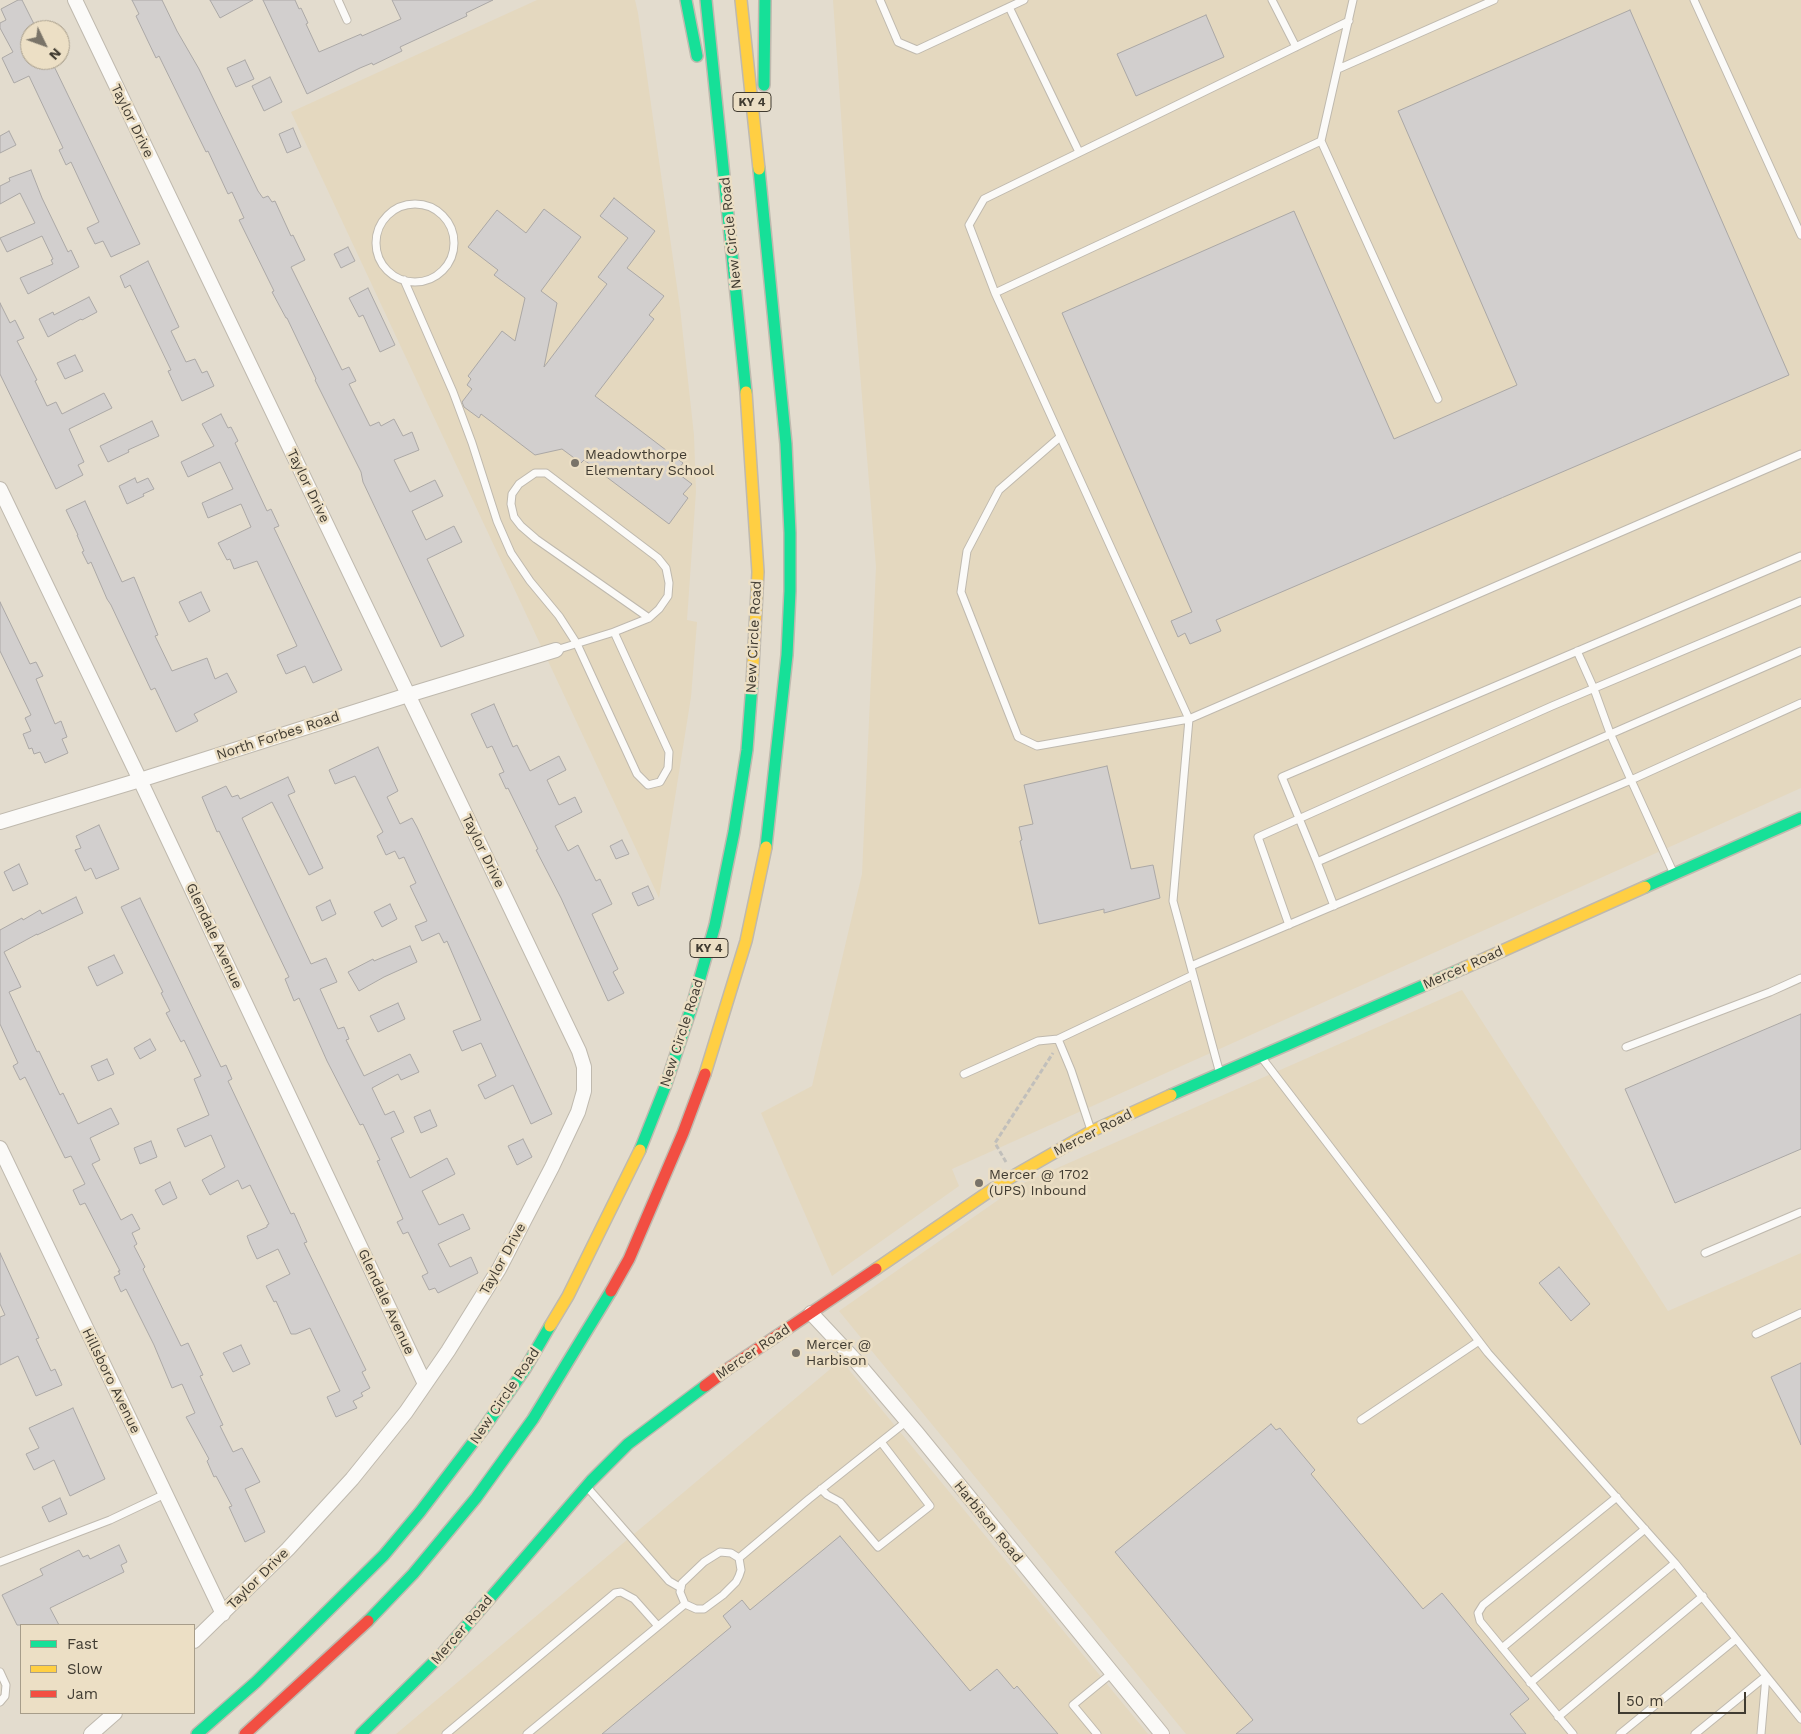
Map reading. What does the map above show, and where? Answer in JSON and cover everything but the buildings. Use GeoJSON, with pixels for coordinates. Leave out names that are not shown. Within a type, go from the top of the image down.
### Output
{"type":"FeatureCollection","features":[{"type":"Feature","properties":{"kind":"main road"},"geometry":{"type":"LineString","coordinates":[[686,0],[699,67]]}},
{"type":"Feature","properties":{"kind":"main road","name":"New Circle Road"},"geometry":{"type":"LineString","coordinates":[[197,1734],[256,1682],[384,1555],[420,1512],[484,1428],[525,1369],[572,1288],[635,1163],[665,1087],[692,1006],[715,925],[734,832],[747,750],[754,665],[758,572],[740,322],[706,0]]}},
{"type":"Feature","properties":{"kind":"main road","name":"KY 4"},"geometry":{"type":"LineString","coordinates":[[246,1734],[356,1633],[413,1574],[476,1498],[534,1419],[584,1337],[628,1259],[683,1133],[707,1070],[746,941],[766,848],[787,655],[790,572],[786,444],[764,204],[741,0]]}},
{"type":"Feature","properties":{"kind":"main road"},"geometry":{"type":"LineString","coordinates":[[764,204],[765,0]]}},
{"type":"Feature","properties":{"kind":"main road"},"geometry":{"type":"LineString","coordinates":[[703,86],[729,220]]}},
{"type":"Feature","properties":{"kind":"main road","name":"Mercer Road"},"geometry":{"type":"LineString","coordinates":[[361,1734],[442,1654],[586,1486],[628,1444],[729,1368],[1003,1182],[1092,1131],[1801,818]]}},
{"type":"Feature","properties":{"kind":"street","name":"Taylor Drive"},"geometry":{"type":"LineString","coordinates":[[75,0],[579,1051],[584,1067],[584,1092],[580,1105],[552,1167],[499,1269],[448,1351],[406,1412],[352,1479],[288,1550],[195,1640]]}},
{"type":"Feature","properties":{"kind":"street","name":"Glendale Avenue"},"geometry":{"type":"LineString","coordinates":[[0,490],[140,780],[425,1384]]}},
{"type":"Feature","properties":{"kind":"street","name":"North Forbes Road"},"geometry":{"type":"LineString","coordinates":[[0,822],[556,650]]}},
{"type":"Feature","properties":{"kind":"street","name":"Hillsboro Avenue"},"geometry":{"type":"LineString","coordinates":[[0,1148],[223,1614]]}},
{"type":"Feature","properties":{"kind":"street","name":"Harbison Road"},"geometry":{"type":"LineString","coordinates":[[810,1313],[855,1360],[907,1421],[1162,1734]]}},
{"type":"Feature","properties":{"kind":"street"},"geometry":{"type":"LineString","coordinates":[[91,1734],[114,1714]]}},
{"type":"Feature","properties":{"kind":"lane"},"geometry":{"type":"LineString","coordinates":[[338,0],[347,20]]}},
{"type":"Feature","properties":{"kind":"lane"},"geometry":{"type":"LineString","coordinates":[[880,0],[898,42],[917,50],[1024,0]]}},
{"type":"Feature","properties":{"kind":"lane"},"geometry":{"type":"LineString","coordinates":[[1272,0],[1296,47]]}},
{"type":"Feature","properties":{"kind":"lane"},"geometry":{"type":"LineString","coordinates":[[1354,0],[1322,141],[1438,399]]}},
{"type":"Feature","properties":{"kind":"lane"},"geometry":{"type":"LineString","coordinates":[[1338,69],[1494,0]]}},
{"type":"Feature","properties":{"kind":"lane"},"geometry":{"type":"LineString","coordinates":[[1694,0],[1801,235]]}},
{"type":"Feature","properties":{"kind":"lane"},"geometry":{"type":"LineString","coordinates":[[1009,7],[1079,152]]}},
{"type":"Feature","properties":{"kind":"lane"},"geometry":{"type":"LineString","coordinates":[[1220,1073],[1173,901],[1189,719],[995,293],[969,225],[984,199],[1349,22]]}},
{"type":"Feature","properties":{"kind":"lane"},"geometry":{"type":"LineString","coordinates":[[995,293],[1322,141]]}},
{"type":"Feature","properties":{"kind":"lane"},"geometry":{"type":"LineString","coordinates":[[404,280],[417,282],[430,279],[440,273],[449,263],[454,251],[454,238],[451,226],[444,215],[434,208],[422,204],[409,204],[396,208],[386,216],[379,228],[376,240],[378,254],[383,266],[392,275],[404,280],[453,392],[472,442],[497,521],[512,553],[530,581],[559,616],[577,644],[637,774],[648,785],[660,782],[668,768],[669,752],[614,632]]}},
{"type":"Feature","properties":{"kind":"lane"},"geometry":{"type":"LineString","coordinates":[[1060,437],[999,490],[967,551],[961,592],[1018,737],[1037,746],[1189,719],[1801,454]]}},
{"type":"Feature","properties":{"kind":"lane"},"geometry":{"type":"LineString","coordinates":[[556,650],[614,632],[649,618],[659,609],[668,596],[669,583],[666,568],[658,558],[546,473],[535,473],[519,484],[512,494],[511,504],[514,517],[521,526],[536,539],[649,618]]}},
{"type":"Feature","properties":{"kind":"lane"},"geometry":{"type":"LineString","coordinates":[[1334,906],[1282,777],[1801,556]]}},
{"type":"Feature","properties":{"kind":"lane"},"geometry":{"type":"LineString","coordinates":[[1289,925],[1258,836],[1801,601]]}},
{"type":"Feature","properties":{"kind":"lane"},"geometry":{"type":"LineString","coordinates":[[1577,651],[1594,689],[1610,733],[1674,874]]}},
{"type":"Feature","properties":{"kind":"lane"},"geometry":{"type":"LineString","coordinates":[[1317,862],[1801,651]]}},
{"type":"Feature","properties":{"kind":"lane"},"geometry":{"type":"LineString","coordinates":[[1191,966],[1631,780],[1801,704]]}},
{"type":"Feature","properties":{"kind":"lane"},"geometry":{"type":"LineString","coordinates":[[964,1074],[1038,1040],[1058,1039],[1193,975]]}},
{"type":"Feature","properties":{"kind":"lane"},"geometry":{"type":"LineString","coordinates":[[1626,1047],[1770,992],[1801,978]]}},
{"type":"Feature","properties":{"kind":"lane"},"geometry":{"type":"LineString","coordinates":[[1058,1039],[1092,1131]]}},
{"type":"Feature","properties":{"kind":"lane"},"geometry":{"type":"LineString","coordinates":[[1260,1056],[1479,1341],[1675,1563],[1801,1719]]}},
{"type":"Feature","properties":{"kind":"lane"},"geometry":{"type":"LineString","coordinates":[[1705,1253],[1801,1212]]}},
{"type":"Feature","properties":{"kind":"lane"},"geometry":{"type":"LineString","coordinates":[[1756,1334],[1801,1314]]}},
{"type":"Feature","properties":{"kind":"lane"},"geometry":{"type":"LineString","coordinates":[[1360,1420],[1479,1341]]}},
{"type":"Feature","properties":{"kind":"lane"},"geometry":{"type":"LineString","coordinates":[[739,1558],[821,1489],[907,1421]]}},
{"type":"Feature","properties":{"kind":"lane"},"geometry":{"type":"LineString","coordinates":[[821,1489],[826,1495],[840,1502],[878,1547],[930,1506],[880,1442]]}},
{"type":"Feature","properties":{"kind":"lane"},"geometry":{"type":"LineString","coordinates":[[586,1486],[669,1581],[681,1588]]}},
{"type":"Feature","properties":{"kind":"lane"},"geometry":{"type":"LineString","coordinates":[[0,1562],[110,1520],[165,1494]]}},
{"type":"Feature","properties":{"kind":"lane"},"geometry":{"type":"LineString","coordinates":[[1573,1734],[1480,1621],[1478,1613],[1483,1606],[1617,1497]]}},
{"type":"Feature","properties":{"kind":"lane"},"geometry":{"type":"LineString","coordinates":[[1502,1648],[1645,1529]]}},
{"type":"Feature","properties":{"kind":"lane"},"geometry":{"type":"LineString","coordinates":[[720,1552],[731,1553],[739,1558],[741,1570],[736,1582],[709,1607],[700,1610],[685,1604],[681,1596],[681,1588],[686,1578],[715,1554],[720,1552]]}},
{"type":"Feature","properties":{"kind":"lane"},"geometry":{"type":"LineString","coordinates":[[1530,1683],[1675,1563]]}},
{"type":"Feature","properties":{"kind":"lane"},"geometry":{"type":"LineString","coordinates":[[446,1734],[615,1593],[621,1592],[634,1599],[658,1626]]}},
{"type":"Feature","properties":{"kind":"lane"},"geometry":{"type":"LineString","coordinates":[[1558,1717],[1703,1596]]}},
{"type":"Feature","properties":{"kind":"lane"},"geometry":{"type":"LineString","coordinates":[[527,1734],[685,1604]]}},
{"type":"Feature","properties":{"kind":"lane"},"geometry":{"type":"LineString","coordinates":[[1620,1734],[1736,1639]]}},
{"type":"Feature","properties":{"kind":"lane"},"geometry":{"type":"LineString","coordinates":[[0,1672],[6,1685],[5,1696],[0,1702]]}},
{"type":"Feature","properties":{"kind":"lane"},"geometry":{"type":"LineString","coordinates":[[1097,1734],[1073,1705],[1112,1673]]}},
{"type":"Feature","properties":{"kind":"lane"},"geometry":{"type":"LineString","coordinates":[[1695,1734],[1766,1676]]}},
{"type":"Feature","properties":{"kind":"lane"},"geometry":{"type":"LineString","coordinates":[[1761,1734],[1766,1676]]}},
{"type":"Feature","properties":{"kind":"path"},"geometry":{"type":"LineString","coordinates":[[1010,1168],[995,1143],[1051,1054]]}},
{"type":"Feature","properties":{"kind":"shaded area","name":"Meadowthorpe Elementary School"},"geometry":{"type":"Polygon","coordinates":[[[537,0],[635,0],[680,308],[694,435],[696,491],[687,620],[697,622],[691,697],[659,898],[291,112],[537,0]]]}},
{"type":"Feature","properties":{"kind":"shaded area"},"geometry":{"type":"Polygon","coordinates":[[[833,0],[1801,0],[1801,788],[952,1169],[959,1186],[832,1276],[761,1113],[812,1086],[862,874],[876,567],[853,287],[833,0]]]}},
{"type":"Feature","properties":{"kind":"shaded area"},"geometry":{"type":"Polygon","coordinates":[[[1462,990],[1668,1311],[1801,1253],[1801,1734],[1186,1734],[839,1311],[1021,1184],[1462,990]]]}},
{"type":"Feature","properties":{"kind":"shaded area"},"geometry":{"type":"Polygon","coordinates":[[[841,1360],[1148,1734],[396,1734],[841,1360]]]}},
{"type":"Feature","properties":{"kind":"traffic: fast"},"geometry":{"type":"LineString","coordinates":[[686,0],[697,56]]}},
{"type":"Feature","properties":{"kind":"traffic: fast"},"geometry":{"type":"LineString","coordinates":[[706,0],[746,392]]}},
{"type":"Feature","properties":{"kind":"traffic: fast"},"geometry":{"type":"LineString","coordinates":[[764,85],[765,0]]}},
{"type":"Feature","properties":{"kind":"traffic: fast"},"geometry":{"type":"LineString","coordinates":[[759,169],[786,444],[790,533],[787,655],[766,847]]}},
{"type":"Feature","properties":{"kind":"traffic: fast"},"geometry":{"type":"LineString","coordinates":[[640,1150],[665,1087],[692,1006],[715,925],[734,832],[747,750],[752,685]]}},
{"type":"Feature","properties":{"kind":"traffic: fast"},"geometry":{"type":"LineString","coordinates":[[1645,887],[1801,818]]}},
{"type":"Feature","properties":{"kind":"traffic: fast"},"geometry":{"type":"LineString","coordinates":[[1171,1095],[1464,968]]}},
{"type":"Feature","properties":{"kind":"traffic: fast"},"geometry":{"type":"LineString","coordinates":[[368,1621],[413,1574],[476,1498],[533,1419],[611,1291]]}},
{"type":"Feature","properties":{"kind":"traffic: fast"},"geometry":{"type":"LineString","coordinates":[[197,1734],[256,1682],[384,1555],[420,1512],[484,1428],[525,1369],[550,1326]]}},
{"type":"Feature","properties":{"kind":"traffic: fast"},"geometry":{"type":"LineString","coordinates":[[361,1734],[442,1654],[591,1481],[628,1444],[705,1386]]}},
{"type":"Feature","properties":{"kind":"traffic: slow"},"geometry":{"type":"LineString","coordinates":[[741,0],[759,169]]}},
{"type":"Feature","properties":{"kind":"traffic: slow"},"geometry":{"type":"LineString","coordinates":[[746,392],[758,572],[752,685]]}},
{"type":"Feature","properties":{"kind":"traffic: slow"},"geometry":{"type":"LineString","coordinates":[[705,1074],[746,941],[766,847]]}},
{"type":"Feature","properties":{"kind":"traffic: slow"},"geometry":{"type":"LineString","coordinates":[[1464,968],[1645,887]]}},
{"type":"Feature","properties":{"kind":"traffic: slow"},"geometry":{"type":"LineString","coordinates":[[876,1269],[1003,1182],[1092,1131],[1171,1095]]}},
{"type":"Feature","properties":{"kind":"traffic: slow"},"geometry":{"type":"LineString","coordinates":[[550,1326],[568,1296],[640,1150]]}},
{"type":"Feature","properties":{"kind":"traffic: jam"},"geometry":{"type":"LineString","coordinates":[[611,1291],[629,1259],[683,1133],[705,1074]]}},
{"type":"Feature","properties":{"kind":"traffic: jam"},"geometry":{"type":"LineString","coordinates":[[705,1386],[876,1269]]}},
{"type":"Feature","properties":{"kind":"traffic: jam"},"geometry":{"type":"LineString","coordinates":[[245,1734],[368,1621]]}},
{"type":"Feature","properties":{"kind":"place","name":"Meadowthorpe Elementary School"},"geometry":{"type":"Point","coordinates":[575,463]}},
{"type":"Feature","properties":{"kind":"place","name":"Mercer @ 1702 (UPS) Inbound"},"geometry":{"type":"Point","coordinates":[979,1183]}},
{"type":"Feature","properties":{"kind":"place","name":"Mercer @ Harbison"},"geometry":{"type":"Point","coordinates":[796,1353]}}]}
